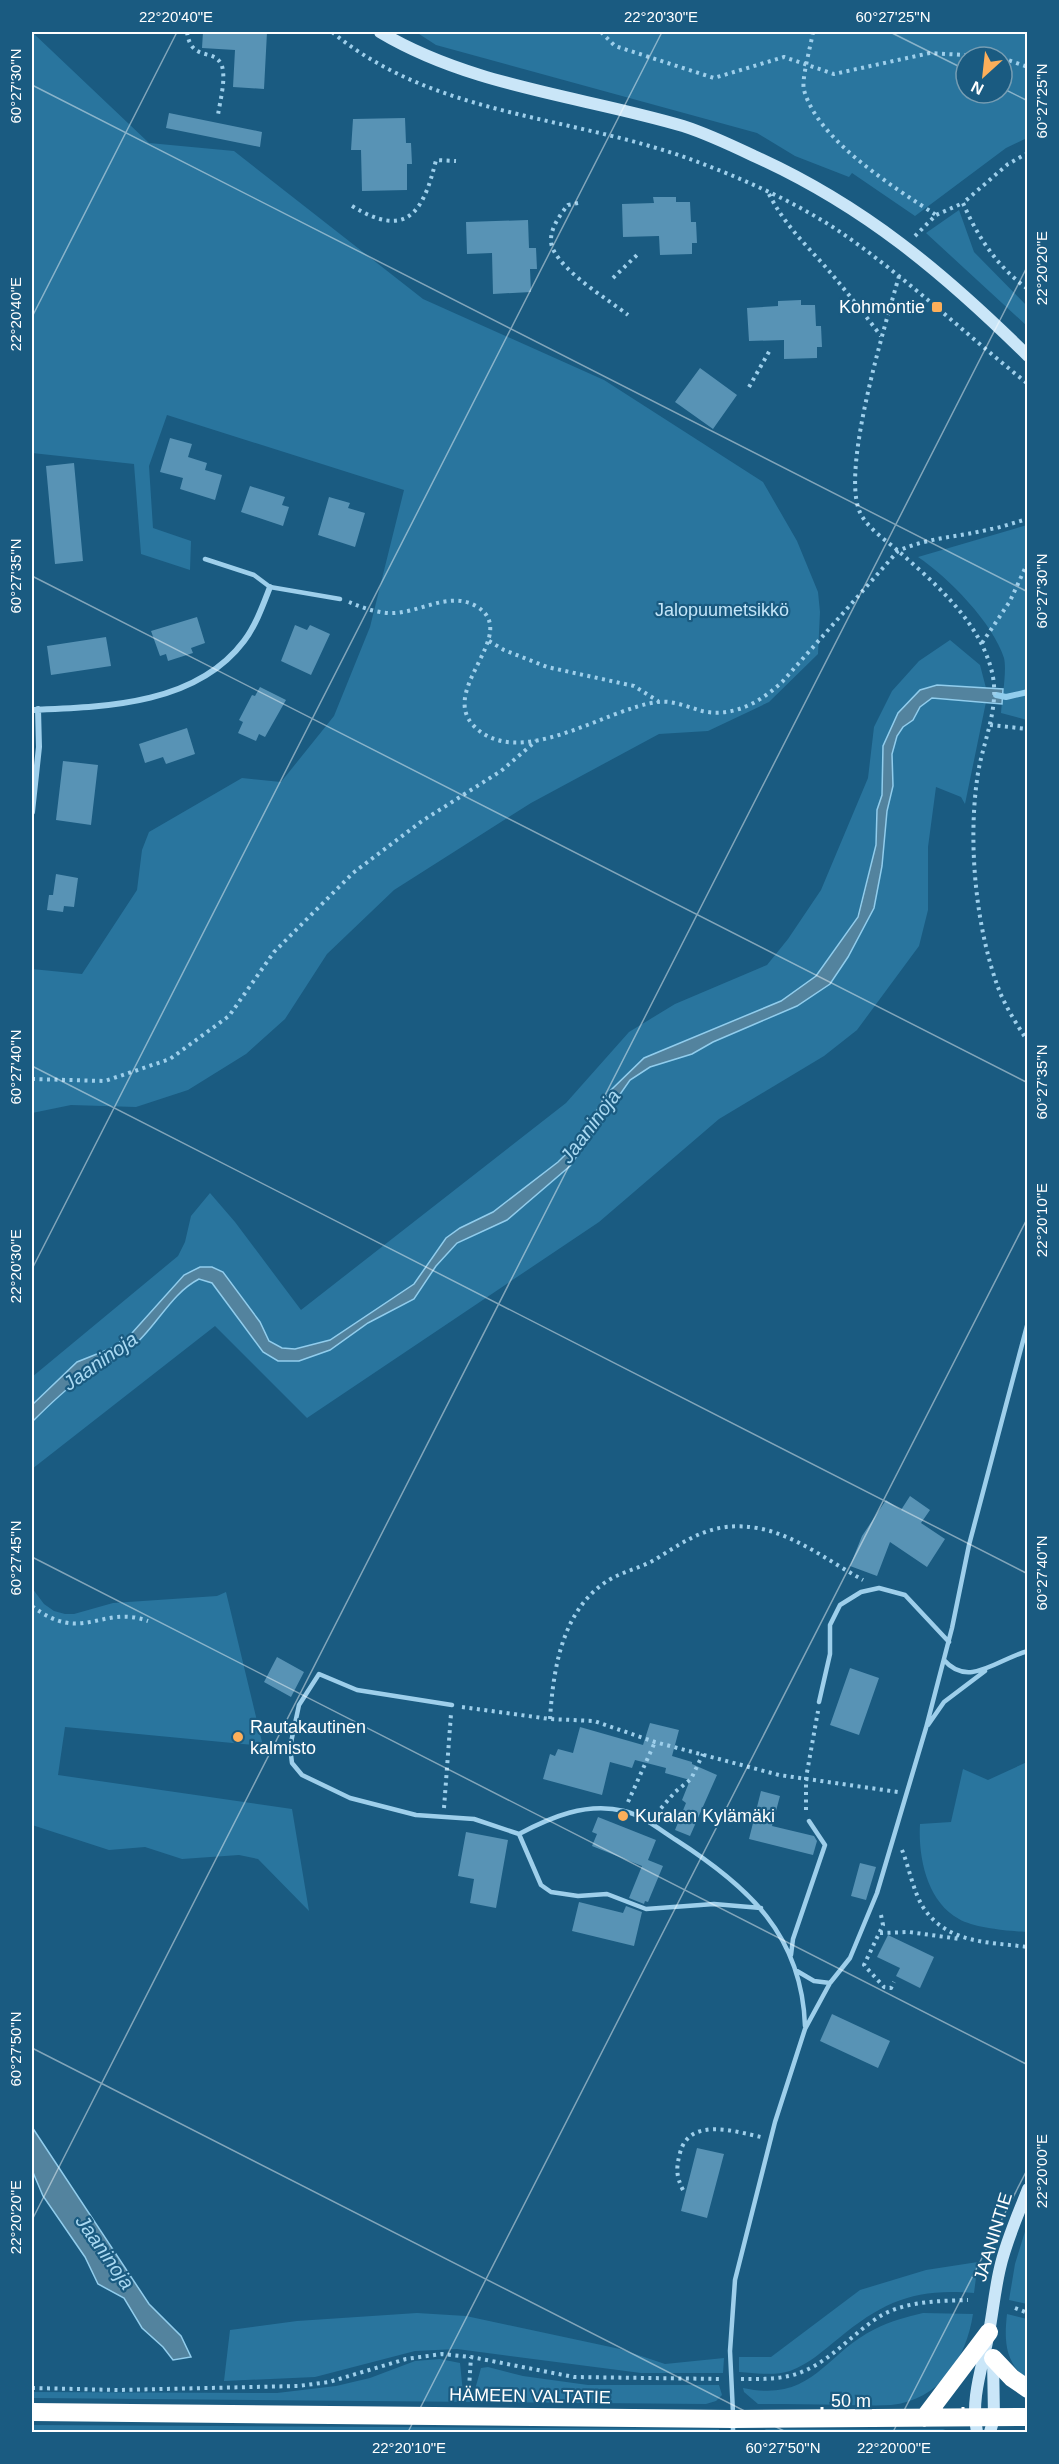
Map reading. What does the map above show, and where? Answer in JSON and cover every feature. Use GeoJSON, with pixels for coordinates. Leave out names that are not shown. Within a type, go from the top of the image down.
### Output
{"type":"FeatureCollection","features":[{"type":"Feature","properties":{"kind":"highway"},"geometry":{"type":"LineString","coordinates":[[924,2418],[989,2332]]}},
{"type":"Feature","properties":{"kind":"highway"},"geometry":{"type":"LineString","coordinates":[[993,2358],[1012,2378],[1028,2389]]}},
{"type":"Feature","properties":{"kind":"highway","name":"HÄMEEN VALTATIE"},"geometry":{"type":"LineString","coordinates":[[32,2412],[733,2426],[924,2418],[992,2425],[1028,2417]]}},
{"type":"Feature","properties":{"kind":"street"},"geometry":{"type":"LineString","coordinates":[[380,32],[413,49],[477,73],[706,134],[799,177],[843,201],[906,245],[981,310],[1028,356]]}},
{"type":"Feature","properties":{"kind":"street"},"geometry":{"type":"LineString","coordinates":[[32,812],[39,747],[35,710],[78,708],[170,693],[206,677],[234,653],[246,639],[270,587]]}},
{"type":"Feature","properties":{"kind":"street","name":"JAANINTIE"},"geometry":{"type":"LineString","coordinates":[[975,2425],[976,2386],[989,2332],[1000,2265],[1028,2189]]}},
{"type":"Feature","properties":{"kind":"street","name":"JAANINTIE"},"geometry":{"type":"LineString","coordinates":[[989,2332],[993,2358],[992,2425]]}},
{"type":"Feature","properties":{"kind":"lane"},"geometry":{"type":"LineString","coordinates":[[205,559],[254,575],[270,587],[340,599]]}},
{"type":"Feature","properties":{"kind":"lane"},"geometry":{"type":"LineString","coordinates":[[733,2426],[730,2351],[735,2280],[771,2139],[805,2029],[830,1983],[850,1958],[877,1893],[908,1793],[949,1642],[969,1545],[1028,1322]]}},
{"type":"Feature","properties":{"kind":"lane"},"geometry":{"type":"LineString","coordinates":[[819,1702],[830,1654],[830,1625],[840,1605],[861,1592],[876,1588],[905,1595],[949,1642]]}},
{"type":"Feature","properties":{"kind":"lane"},"geometry":{"type":"LineString","coordinates":[[926,1728],[944,1702],[987,1669],[1012,1655],[1028,1651]]}},
{"type":"Feature","properties":{"kind":"lane"},"geometry":{"type":"LineString","coordinates":[[944,1660],[952,1670],[967,1674],[987,1669]]}},
{"type":"Feature","properties":{"kind":"lane"},"geometry":{"type":"LineString","coordinates":[[452,1705],[357,1690],[319,1674],[299,1705],[291,1747],[292,1763],[302,1775],[350,1798],[416,1815],[474,1819],[519,1834],[555,1815],[587,1810],[624,1811],[649,1823],[701,1856],[761,1908],[783,1938],[791,1957],[804,2011],[805,2029]]}},
{"type":"Feature","properties":{"kind":"lane"},"geometry":{"type":"LineString","coordinates":[[791,1957],[793,1939],[825,1845],[809,1821]]}},
{"type":"Feature","properties":{"kind":"lane"},"geometry":{"type":"LineString","coordinates":[[519,1834],[541,1885],[551,1892],[579,1896],[607,1894],[646,1909],[714,1904],[761,1908]]}},
{"type":"Feature","properties":{"kind":"lane"},"geometry":{"type":"LineString","coordinates":[[796,1971],[814,1981],[830,1983]]}},
{"type":"Feature","properties":{"kind":"path"},"geometry":{"type":"LineString","coordinates":[[187,32],[189,43],[196,52],[217,59],[221,64],[223,73],[218,115]]}},
{"type":"Feature","properties":{"kind":"path"},"geometry":{"type":"LineString","coordinates":[[332,32],[376,64],[442,93],[508,113],[634,142],[686,158],[769,193],[847,236],[899,276],[1028,384]]}},
{"type":"Feature","properties":{"kind":"path"},"geometry":{"type":"LineString","coordinates":[[601,32],[615,46],[714,78],[783,57],[834,74],[930,53],[954,55]]}},
{"type":"Feature","properties":{"kind":"path"},"geometry":{"type":"LineString","coordinates":[[813,32],[803,89],[816,114],[853,158],[936,215]]}},
{"type":"Feature","properties":{"kind":"path"},"geometry":{"type":"LineString","coordinates":[[920,232],[936,215],[963,203],[1008,164],[1028,153]]}},
{"type":"Feature","properties":{"kind":"path"},"geometry":{"type":"LineString","coordinates":[[352,206],[372,218],[392,223],[410,216],[420,204],[436,160],[456,161]]}},
{"type":"Feature","properties":{"kind":"path"},"geometry":{"type":"LineString","coordinates":[[769,193],[778,212],[796,237],[822,262],[882,336]]}},
{"type":"Feature","properties":{"kind":"path"},"geometry":{"type":"LineString","coordinates":[[578,203],[568,205],[559,216],[552,231],[553,250],[575,274],[628,315]]}},
{"type":"Feature","properties":{"kind":"path"},"geometry":{"type":"LineString","coordinates":[[963,203],[977,236],[1015,280],[1028,289]]}},
{"type":"Feature","properties":{"kind":"path"},"geometry":{"type":"LineString","coordinates":[[613,278],[638,254]]}},
{"type":"Feature","properties":{"kind":"path"},"geometry":{"type":"LineString","coordinates":[[899,276],[882,336],[854,464],[856,495],[859,512],[872,529],[925,574],[972,627],[982,643],[993,682],[992,714],[979,761],[972,811],[974,871],[981,919],[999,991],[1028,1042]]}},
{"type":"Feature","properties":{"kind":"path"},"geometry":{"type":"LineString","coordinates":[[749,387],[770,350]]}},
{"type":"Feature","properties":{"kind":"path"},"geometry":{"type":"LineString","coordinates":[[489,641],[504,650],[547,667],[634,686],[658,702],[716,713],[736,710],[768,695],[898,551],[927,540],[990,530],[1028,519]]}},
{"type":"Feature","properties":{"kind":"path"},"geometry":{"type":"LineString","coordinates":[[982,643],[1010,601],[1028,562]]}},
{"type":"Feature","properties":{"kind":"path"},"geometry":{"type":"LineString","coordinates":[[340,599],[368,610],[388,613],[433,603],[466,601],[478,607],[488,617],[489,641],[470,680],[465,699],[466,711],[472,724],[486,736],[502,741],[537,741],[658,702]]}},
{"type":"Feature","properties":{"kind":"path"},"geometry":{"type":"LineString","coordinates":[[990,725],[1028,729]]}},
{"type":"Feature","properties":{"kind":"path"},"geometry":{"type":"LineString","coordinates":[[32,1079],[105,1081],[170,1059],[229,1016],[274,952],[353,873],[422,821],[501,771],[537,741]]}},
{"type":"Feature","properties":{"kind":"path"},"geometry":{"type":"LineString","coordinates":[[550,1719],[555,1668],[563,1642],[578,1611],[603,1584],[618,1575],[646,1565],[692,1536],[723,1525],[759,1528],[800,1544],[876,1588]]}},
{"type":"Feature","properties":{"kind":"path"},"geometry":{"type":"LineString","coordinates":[[32,1606],[49,1620],[67,1625],[124,1616],[148,1621]]}},
{"type":"Feature","properties":{"kind":"path"},"geometry":{"type":"LineString","coordinates":[[809,1821],[806,1778],[819,1702]]}},
{"type":"Feature","properties":{"kind":"path"},"geometry":{"type":"LineString","coordinates":[[443,1817],[452,1705],[550,1719],[594,1721],[655,1743],[779,1775],[908,1793]]}},
{"type":"Feature","properties":{"kind":"path"},"geometry":{"type":"LineString","coordinates":[[624,1811],[655,1743]]}},
{"type":"Feature","properties":{"kind":"path"},"geometry":{"type":"LineString","coordinates":[[649,1823],[675,1792],[691,1779],[703,1754]]}},
{"type":"Feature","properties":{"kind":"path"},"geometry":{"type":"LineString","coordinates":[[899,1822],[902,1849],[923,1907],[960,1939]]}},
{"type":"Feature","properties":{"kind":"path"},"geometry":{"type":"LineString","coordinates":[[877,1893],[883,1925],[864,1965],[884,1986],[891,1988],[894,1982]]}},
{"type":"Feature","properties":{"kind":"path"},"geometry":{"type":"LineString","coordinates":[[880,1933],[909,1932],[1028,1947]]}},
{"type":"Feature","properties":{"kind":"path"},"geometry":{"type":"LineString","coordinates":[[683,2190],[676,2170],[682,2144],[692,2133],[704,2129],[740,2132],[771,2139]]}},
{"type":"Feature","properties":{"kind":"path"},"geometry":{"type":"LineString","coordinates":[[32,2388],[118,2390],[297,2386],[329,2382],[424,2355],[471,2357],[574,2377],[608,2380],[783,2377],[804,2372],[884,2314],[905,2306],[931,2301],[968,2300]]}},
{"type":"Feature","properties":{"kind":"path"},"geometry":{"type":"LineString","coordinates":[[1015,2308],[1028,2313]]}},
{"type":"Feature","properties":{"kind":"path"},"geometry":{"type":"LineString","coordinates":[[469,2388],[471,2357]]}},
{"type":"Feature","properties":{"kind":"green space","name":"Jalopuumetsikkö"},"geometry":{"type":"Polygon","coordinates":[[[32,32],[149,143],[234,151],[423,299],[604,380],[763,482],[797,541],[818,592],[820,612],[818,654],[769,702],[708,731],[659,734],[531,803],[394,890],[327,954],[285,1019],[246,1054],[188,1090],[136,1107],[71,1105],[32,1113],[32,969],[82,974],[137,890],[142,850],[149,832],[242,778],[281,782],[334,716],[370,627],[404,490],[167,415],[149,466],[153,528],[191,541],[190,570],[141,554],[134,464],[32,453],[32,32]]]}},
{"type":"Feature","properties":{"kind":"green space"},"geometry":{"type":"Polygon","coordinates":[[[416,32],[1027,32],[1027,138],[1006,148],[915,216],[852,173],[849,177],[795,156],[757,133],[436,45],[416,32]]]}},
{"type":"Feature","properties":{"kind":"green space"},"geometry":{"type":"Polygon","coordinates":[[[959,210],[974,252],[1027,306],[1027,326],[926,233],[959,210]]]}},
{"type":"Feature","properties":{"kind":"green space"},"geometry":{"type":"Polygon","coordinates":[[[1027,525],[1027,720],[1001,713],[1005,663],[990,630],[943,576],[918,557],[1027,525]]]}},
{"type":"Feature","properties":{"kind":"green space"},"geometry":{"type":"Polygon","coordinates":[[[950,640],[980,665],[986,688],[936,685],[920,690],[898,713],[883,746],[882,795],[877,810],[876,845],[857,917],[816,976],[781,1001],[644,1058],[558,1162],[493,1212],[460,1228],[446,1238],[414,1284],[330,1340],[294,1349],[282,1348],[269,1341],[260,1322],[223,1272],[184,1275],[132,1333],[112,1348],[77,1362],[32,1405],[32,1377],[178,1256],[185,1242],[191,1216],[210,1193],[235,1222],[301,1310],[566,1103],[629,1032],[675,1004],[767,965],[788,939],[821,890],[868,778],[874,727],[892,691],[919,661],[950,640]]]}},
{"type":"Feature","properties":{"kind":"green space"},"geometry":{"type":"Polygon","coordinates":[[[932,698],[986,702],[965,804],[961,797],[936,787],[928,847],[928,910],[919,946],[857,1030],[824,1056],[719,1119],[599,1222],[307,1418],[215,1326],[32,1469],[32,1422],[56,1397],[81,1378],[110,1361],[191,1283],[199,1279],[212,1283],[263,1352],[299,1361],[414,1299],[436,1266],[457,1243],[507,1220],[527,1204],[570,1166],[630,1080],[650,1067],[692,1054],[713,1042],[797,1006],[830,984],[874,908],[882,866],[887,811],[893,786],[892,754],[897,736],[903,727],[913,720],[920,707],[932,698]]]}},
{"type":"Feature","properties":{"kind":"green space"},"geometry":{"type":"Polygon","coordinates":[[[32,1588],[44,1604],[54,1611],[65,1614],[74,1614],[113,1603],[217,1596],[226,1592],[263,1746],[65,1727],[58,1775],[292,1809],[309,1911],[258,1859],[239,1855],[182,1859],[145,1847],[109,1850],[32,1825],[32,1588]]]}},
{"type":"Feature","properties":{"kind":"green space"},"geometry":{"type":"Polygon","coordinates":[[[1027,1762],[1027,1932],[973,1925],[948,1911],[932,1890],[923,1864],[920,1824],[951,1822],[963,1769],[988,1780],[1027,1762]]]}},
{"type":"Feature","properties":{"kind":"green space"},"geometry":{"type":"Polygon","coordinates":[[[1027,2225],[1027,2304],[1009,2300],[1015,2264],[1027,2225]]]}},
{"type":"Feature","properties":{"kind":"green space"},"geometry":{"type":"Polygon","coordinates":[[[978,2262],[974,2293],[934,2293],[901,2300],[886,2306],[855,2325],[804,2365],[778,2373],[739,2372],[739,2357],[771,2357],[860,2290],[926,2270],[978,2262]]]}},
{"type":"Feature","properties":{"kind":"green space"},"geometry":{"type":"Polygon","coordinates":[[[417,2313],[466,2316],[620,2349],[665,2364],[724,2358],[723,2373],[641,2373],[457,2349],[415,2351],[315,2377],[224,2381],[230,2330],[297,2321],[417,2313]]]}},
{"type":"Feature","properties":{"kind":"green space"},"geometry":{"type":"Polygon","coordinates":[[[923,2313],[973,2314],[957,2361],[948,2375],[924,2395],[908,2402],[891,2405],[758,2404],[744,2392],[743,2388],[767,2391],[786,2389],[802,2383],[858,2339],[875,2329],[893,2321],[923,2313]]]}},
{"type":"Feature","properties":{"kind":"green space"},"geometry":{"type":"Polygon","coordinates":[[[1007,2314],[1027,2319],[1027,2380],[1010,2358],[1006,2342],[1007,2314]]]}},
{"type":"Feature","properties":{"kind":"green space"},"geometry":{"type":"Polygon","coordinates":[[[440,2359],[460,2363],[463,2393],[474,2393],[481,2368],[488,2367],[523,2376],[588,2385],[719,2385],[722,2395],[716,2401],[706,2404],[32,2398],[32,2392],[277,2393],[336,2386],[370,2378],[415,2361],[440,2359]]]}},
{"type":"Feature","properties":{"kind":"green space"},"geometry":{"type":"Polygon","coordinates":[[[32,2425],[719,2429],[719,2432],[32,2432],[32,2425]]]}},
{"type":"Feature","properties":{"kind":"green space"},"geometry":{"type":"Polygon","coordinates":[[[766,2429],[943,2429],[950,2432],[761,2432],[766,2429]]]}},
{"type":"Feature","properties":{"kind":"water"},"geometry":{"type":"Polygon","coordinates":[[[937,685],[1003,689],[1002,704],[932,698],[920,707],[913,720],[903,727],[897,736],[892,754],[893,786],[887,811],[882,866],[874,908],[848,957],[830,984],[797,1006],[713,1042],[692,1054],[650,1067],[630,1080],[570,1166],[507,1220],[457,1243],[436,1266],[414,1299],[368,1323],[330,1350],[299,1361],[278,1361],[263,1352],[212,1283],[199,1279],[171,1302],[131,1348],[80,1379],[32,1422],[32,1405],[77,1362],[112,1348],[132,1333],[184,1275],[200,1267],[212,1267],[223,1272],[260,1322],[269,1341],[282,1348],[295,1349],[330,1340],[414,1284],[446,1238],[460,1228],[493,1212],[558,1162],[569,1151],[611,1090],[644,1058],[781,1001],[816,976],[858,917],[876,845],[877,810],[882,795],[883,746],[898,713],[920,690],[937,685]]]}},
{"type":"Feature","properties":{"kind":"water"},"geometry":{"type":"Polygon","coordinates":[[[32,2127],[149,2304],[181,2336],[191,2357],[173,2360],[163,2347],[142,2328],[124,2298],[98,2284],[85,2257],[43,2196],[32,2170],[32,2127]]]}},
{"type":"Feature","properties":{"kind":"building"},"geometry":{"type":"Polygon","coordinates":[[[203,32],[267,32],[264,89],[233,87],[235,50],[202,48],[203,32]]]}},
{"type":"Feature","properties":{"kind":"building"},"geometry":{"type":"Polygon","coordinates":[[[169,113],[262,132],[260,147],[166,128],[169,113]]]}},
{"type":"Feature","properties":{"kind":"building"},"geometry":{"type":"Polygon","coordinates":[[[405,118],[406,143],[411,143],[412,164],[407,164],[407,190],[362,191],[361,150],[351,150],[353,119],[405,118]]]}},
{"type":"Feature","properties":{"kind":"building"},"geometry":{"type":"Polygon","coordinates":[[[653,197],[676,197],[676,202],[690,202],[691,222],[696,222],[697,243],[692,243],[692,254],[660,255],[659,236],[623,237],[622,204],[654,203],[653,197]]]}},
{"type":"Feature","properties":{"kind":"building"},"geometry":{"type":"Polygon","coordinates":[[[528,220],[529,248],[536,248],[537,269],[530,269],[531,292],[493,294],[492,253],[467,254],[466,222],[528,220]]]}},
{"type":"Feature","properties":{"kind":"building"},"geometry":{"type":"Polygon","coordinates":[[[801,300],[801,305],[815,305],[816,326],[821,326],[822,347],[817,347],[817,358],[784,359],[784,340],[749,341],[747,308],[778,306],[778,301],[801,300]]]}},
{"type":"Feature","properties":{"kind":"building"},"geometry":{"type":"Polygon","coordinates":[[[700,368],[737,395],[713,429],[675,402],[700,368]]]}},
{"type":"Feature","properties":{"kind":"building"},"geometry":{"type":"Polygon","coordinates":[[[170,438],[192,444],[188,457],[207,463],[205,470],[222,475],[215,500],[180,489],[183,478],[160,472],[170,438]]]}},
{"type":"Feature","properties":{"kind":"building"},"geometry":{"type":"Polygon","coordinates":[[[74,463],[83,561],[55,564],[46,466],[74,463]]]}},
{"type":"Feature","properties":{"kind":"building"},"geometry":{"type":"Polygon","coordinates":[[[250,486],[285,497],[282,505],[289,507],[283,526],[241,512],[250,486]]]}},
{"type":"Feature","properties":{"kind":"building"},"geometry":{"type":"Polygon","coordinates":[[[329,497],[350,503],[348,508],[365,513],[355,547],[318,535],[329,497]]]}},
{"type":"Feature","properties":{"kind":"building"},"geometry":{"type":"Polygon","coordinates":[[[197,617],[205,643],[191,648],[193,653],[168,661],[166,654],[160,656],[151,631],[197,617]]]}},
{"type":"Feature","properties":{"kind":"building"},"geometry":{"type":"Polygon","coordinates":[[[295,625],[307,630],[310,625],[330,634],[311,675],[281,661],[295,625]]]}},
{"type":"Feature","properties":{"kind":"building"},"geometry":{"type":"Polygon","coordinates":[[[106,637],[111,666],[51,675],[47,646],[106,637]]]}},
{"type":"Feature","properties":{"kind":"building"},"geometry":{"type":"Polygon","coordinates":[[[260,687],[286,700],[265,737],[259,734],[256,741],[238,733],[243,722],[239,720],[252,695],[255,696],[260,687]]]}},
{"type":"Feature","properties":{"kind":"building"},"geometry":{"type":"Polygon","coordinates":[[[187,728],[195,754],[166,764],[163,757],[145,763],[139,744],[187,728]]]}},
{"type":"Feature","properties":{"kind":"building"},"geometry":{"type":"Polygon","coordinates":[[[63,761],[98,765],[91,825],[56,820],[63,761]]]}},
{"type":"Feature","properties":{"kind":"building"},"geometry":{"type":"Polygon","coordinates":[[[56,874],[78,878],[74,907],[64,906],[63,912],[47,910],[49,895],[53,895],[56,874]]]}},
{"type":"Feature","properties":{"kind":"building"},"geometry":{"type":"Polygon","coordinates":[[[910,1496],[930,1510],[921,1523],[945,1539],[927,1567],[890,1542],[877,1576],[850,1566],[862,1536],[886,1500],[901,1510],[910,1496]]]}},
{"type":"Feature","properties":{"kind":"building"},"geometry":{"type":"Polygon","coordinates":[[[277,1657],[304,1672],[291,1697],[264,1682],[277,1657]]]}},
{"type":"Feature","properties":{"kind":"building"},"geometry":{"type":"Polygon","coordinates":[[[850,1668],[879,1678],[859,1735],[830,1725],[850,1668]]]}},
{"type":"Feature","properties":{"kind":"building"},"geometry":{"type":"Polygon","coordinates":[[[650,1723],[679,1730],[672,1756],[692,1762],[717,1775],[690,1836],[675,1830],[686,1803],[682,1800],[690,1780],[665,1773],[666,1768],[635,1760],[632,1768],[610,1762],[602,1795],[543,1779],[550,1754],[555,1756],[558,1749],[573,1753],[580,1727],[643,1745],[650,1723]]]}},
{"type":"Feature","properties":{"kind":"building"},"geometry":{"type":"Polygon","coordinates":[[[761,1791],[780,1796],[772,1826],[814,1836],[817,1841],[813,1855],[749,1839],[761,1791]]]}},
{"type":"Feature","properties":{"kind":"building"},"geometry":{"type":"Polygon","coordinates":[[[598,1817],[656,1840],[648,1860],[663,1866],[648,1902],[645,1901],[644,1904],[629,1898],[642,1866],[592,1846],[597,1834],[592,1832],[598,1817]]]}},
{"type":"Feature","properties":{"kind":"building"},"geometry":{"type":"Polygon","coordinates":[[[466,1832],[508,1840],[496,1908],[470,1903],[474,1879],[458,1876],[466,1832]]]}},
{"type":"Feature","properties":{"kind":"building"},"geometry":{"type":"Polygon","coordinates":[[[860,1863],[876,1867],[866,1900],[851,1896],[860,1863]]]}},
{"type":"Feature","properties":{"kind":"building"},"geometry":{"type":"Polygon","coordinates":[[[579,1902],[623,1913],[626,1906],[642,1912],[634,1946],[572,1931],[579,1902]]]}},
{"type":"Feature","properties":{"kind":"building"},"geometry":{"type":"Polygon","coordinates":[[[888,1935],[934,1957],[920,1988],[896,1976],[900,1968],[877,1957],[888,1935]]]}},
{"type":"Feature","properties":{"kind":"building"},"geometry":{"type":"Polygon","coordinates":[[[832,2014],[890,2041],[878,2068],[820,2041],[832,2014]]]}},
{"type":"Feature","properties":{"kind":"building"},"geometry":{"type":"Polygon","coordinates":[[[697,2148],[724,2154],[707,2218],[681,2211],[697,2148]]]}},
{"type":"Feature","properties":{"kind":"waterway","name":"Jaaninoja"},"geometry":{"type":"LineString","coordinates":[[996,695],[1006,697],[1028,692]]}},
{"type":"Feature","properties":{"kind":"place","name":"Kohmontie"},"geometry":{"type":"Point","coordinates":[937,307]}},
{"type":"Feature","properties":{"kind":"place","name":"Rautakautinen kalmisto"},"geometry":{"type":"Point","coordinates":[238,1737]}},
{"type":"Feature","properties":{"kind":"place","name":"Kuralan Kylämäki"},"geometry":{"type":"Point","coordinates":[623,1816]}}]}
